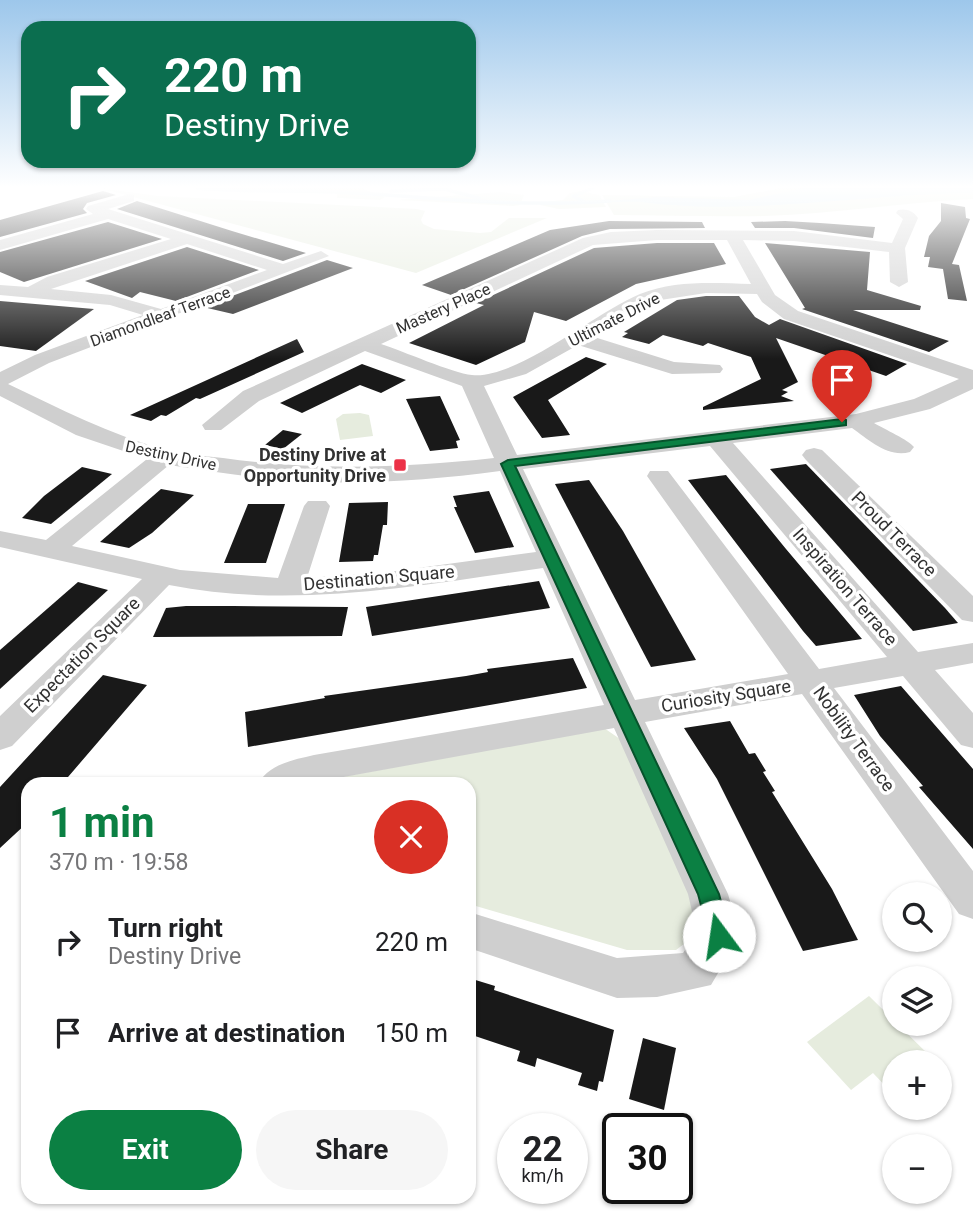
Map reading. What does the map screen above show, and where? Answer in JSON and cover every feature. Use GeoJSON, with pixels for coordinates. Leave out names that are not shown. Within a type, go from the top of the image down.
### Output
{"type":"FeatureCollection","features":[{"type":"Feature","properties":{"kind":"street"},"geometry":{"type":"LineString","coordinates":[[31,293],[53,281],[167,245]]}},
{"type":"Feature","properties":{"kind":"street"},"geometry":{"type":"LineString","coordinates":[[206,245],[284,270]]}},
{"type":"Feature","properties":{"kind":"street","name":"Mastery Place"},"geometry":{"type":"LineString","coordinates":[[213,425],[251,396],[582,245]]}},
{"type":"Feature","properties":{"kind":"street"},"geometry":{"type":"LineString","coordinates":[[738,245],[774,303],[802,320],[973,379]]}},
{"type":"Feature","properties":{"kind":"street","name":"Mastery Place"},"geometry":{"type":"LineString","coordinates":[[874,245],[897,248]]}},
{"type":"Feature","properties":{"kind":"street"},"geometry":{"type":"LineString","coordinates":[[898,245],[899,282]]}},
{"type":"Feature","properties":{"kind":"street","name":"Diamondleaf Terrace"},"geometry":{"type":"LineString","coordinates":[[0,380],[23,367],[321,256]]}},
{"type":"Feature","properties":{"kind":"street","name":"Ultimate Drive"},"geometry":{"type":"LineString","coordinates":[[471,382],[495,380],[516,373],[646,298],[670,290],[765,289]]}},
{"type":"Feature","properties":{"kind":"street"},"geometry":{"type":"LineString","coordinates":[[0,290],[121,302],[163,315]]}},
{"type":"Feature","properties":{"kind":"street"},"geometry":{"type":"LineString","coordinates":[[576,338],[672,368],[713,369]]}},
{"type":"Feature","properties":{"kind":"street"},"geometry":{"type":"LineString","coordinates":[[363,344],[471,382],[708,894],[719,936],[696,971],[657,977],[617,978],[476,932]]}},
{"type":"Feature","properties":{"kind":"street"},"geometry":{"type":"LineString","coordinates":[[0,362],[23,367]]}},
{"type":"Feature","properties":{"kind":"street","name":"Destiny Drive"},"geometry":{"type":"LineString","coordinates":[[0,388],[84,430],[164,457],[254,470],[349,476],[508,464],[856,421],[922,404],[973,379]]}},
{"type":"Feature","properties":{"kind":"street"},"geometry":{"type":"LineString","coordinates":[[856,421],[888,443],[902,447]]}},
{"type":"Feature","properties":{"kind":"street","name":"Inspiration Terrace"},"geometry":{"type":"LineString","coordinates":[[716,438],[973,736]]}},
{"type":"Feature","properties":{"kind":"street","name":"Proud Terrace"},"geometry":{"type":"LineString","coordinates":[[814,455],[973,613]]}},
{"type":"Feature","properties":{"kind":"street"},"geometry":{"type":"LineString","coordinates":[[51,549],[164,457]]}},
{"type":"Feature","properties":{"kind":"street","name":"Nobility Terrace"},"geometry":{"type":"LineString","coordinates":[[659,476],[973,902]]}},
{"type":"Feature","properties":{"kind":"street"},"geometry":{"type":"LineString","coordinates":[[290,586],[317,506]]}},
{"type":"Feature","properties":{"kind":"street","name":"Destination Square"},"geometry":{"type":"LineString","coordinates":[[0,539],[164,574],[240,586],[330,586],[552,558]]}},
{"type":"Feature","properties":{"kind":"street","name":"Expectation Square"},"geometry":{"type":"LineString","coordinates":[[0,737],[164,574]]}},
{"type":"Feature","properties":{"kind":"street","name":"Curiosity Square"},"geometry":{"type":"LineString","coordinates":[[288,777],[314,768],[973,653]]}},
{"type":"Feature","properties":{"kind":"shaded area"},"geometry":{"type":"Polygon","coordinates":[[[313,245],[482,245],[416,273],[313,245]]]}},
{"type":"Feature","properties":{"kind":"shaded area"},"geometry":{"type":"Polygon","coordinates":[[[343,414],[369,415],[373,436],[340,440],[336,419],[343,414]]]}},
{"type":"Feature","properties":{"kind":"shaded area"},"geometry":{"type":"Polygon","coordinates":[[[604,728],[633,748],[699,904],[701,931],[676,950],[627,950],[476,906],[476,777],[342,777],[604,728]]]}},
{"type":"Feature","properties":{"kind":"shaded area"},"geometry":{"type":"Polygon","coordinates":[[[869,996],[882,1009],[882,1036],[910,1036],[924,1050],[882,1050],[882,1082],[873,1073],[851,1090],[807,1042],[869,996]]]}},
{"type":"Feature","properties":{"kind":"building"},"geometry":{"type":"Polygon","coordinates":[[[24,245],[142,245],[24,282],[0,272],[0,252],[24,245]]]}},
{"type":"Feature","properties":{"kind":"building"},"geometry":{"type":"Polygon","coordinates":[[[233,245],[280,245],[306,253],[283,261],[233,245]]]}},
{"type":"Feature","properties":{"kind":"building"},"geometry":{"type":"Polygon","coordinates":[[[515,245],[562,245],[451,295],[422,285],[515,245]]]}},
{"type":"Feature","properties":{"kind":"building"},"geometry":{"type":"Polygon","coordinates":[[[715,245],[726,264],[636,284],[566,321],[534,312],[525,342],[476,365],[409,343],[484,305],[476,303],[594,248],[715,245]]]}},
{"type":"Feature","properties":{"kind":"building"},"geometry":{"type":"Polygon","coordinates":[[[766,245],[870,252],[867,290],[921,306],[920,310],[853,310],[949,341],[929,352],[802,309],[805,308],[766,245]]]}},
{"type":"Feature","properties":{"kind":"building"},"geometry":{"type":"Polygon","coordinates":[[[927,245],[960,245],[952,264],[959,265],[967,301],[948,299],[943,269],[928,267],[930,257],[924,257],[927,245]]]}},
{"type":"Feature","properties":{"kind":"building"},"geometry":{"type":"Polygon","coordinates":[[[187,247],[259,270],[176,301],[140,292],[132,298],[85,281],[187,247]]]}},
{"type":"Feature","properties":{"kind":"building"},"geometry":{"type":"Polygon","coordinates":[[[327,260],[353,268],[233,314],[203,307],[327,260]]]}},
{"type":"Feature","properties":{"kind":"building"},"geometry":{"type":"Polygon","coordinates":[[[706,296],[739,296],[755,317],[769,325],[780,319],[907,364],[886,376],[776,338],[798,382],[782,390],[788,392],[781,396],[794,401],[703,410],[703,407],[761,379],[751,357],[708,343],[703,346],[663,335],[649,344],[622,337],[628,333],[624,332],[677,300],[706,296]]]}},
{"type":"Feature","properties":{"kind":"building"},"geometry":{"type":"Polygon","coordinates":[[[0,301],[94,309],[36,351],[0,346],[0,301]]]}},
{"type":"Feature","properties":{"kind":"building"},"geometry":{"type":"Polygon","coordinates":[[[297,339],[304,352],[200,399],[196,398],[166,416],[161,415],[151,421],[130,415],[297,339]]]}},
{"type":"Feature","properties":{"kind":"building"},"geometry":{"type":"Polygon","coordinates":[[[586,357],[607,364],[548,400],[570,435],[542,438],[513,397],[586,357]]]}},
{"type":"Feature","properties":{"kind":"building"},"geometry":{"type":"Polygon","coordinates":[[[362,364],[406,380],[381,393],[360,385],[302,413],[280,403],[362,364]]]}},
{"type":"Feature","properties":{"kind":"building"},"geometry":{"type":"Polygon","coordinates":[[[440,396],[460,440],[456,441],[458,448],[430,451],[406,399],[440,396]]]}},
{"type":"Feature","properties":{"kind":"building"},"geometry":{"type":"Polygon","coordinates":[[[283,430],[302,434],[283,449],[265,445],[283,430]]]}},
{"type":"Feature","properties":{"kind":"building"},"geometry":{"type":"Polygon","coordinates":[[[806,464],[958,623],[913,631],[770,469],[806,464]]]}},
{"type":"Feature","properties":{"kind":"building"},"geometry":{"type":"Polygon","coordinates":[[[82,467],[112,474],[51,524],[22,518],[44,496],[82,467]]]}},
{"type":"Feature","properties":{"kind":"building"},"geometry":{"type":"Polygon","coordinates":[[[726,475],[862,639],[816,646],[803,631],[688,480],[726,475]]]}},
{"type":"Feature","properties":{"kind":"building"},"geometry":{"type":"Polygon","coordinates":[[[589,480],[623,531],[696,660],[651,667],[555,484],[589,480]]]}},
{"type":"Feature","properties":{"kind":"building"},"geometry":{"type":"Polygon","coordinates":[[[161,489],[194,495],[152,533],[129,548],[100,542],[161,489]]]}},
{"type":"Feature","properties":{"kind":"building"},"geometry":{"type":"Polygon","coordinates":[[[489,491],[514,547],[475,553],[454,507],[457,507],[453,496],[489,491]]]}},
{"type":"Feature","properties":{"kind":"building"},"geometry":{"type":"Polygon","coordinates":[[[388,502],[387,525],[383,525],[378,555],[374,555],[373,561],[339,562],[349,503],[388,502]]]}},
{"type":"Feature","properties":{"kind":"building"},"geometry":{"type":"Polygon","coordinates":[[[248,504],[285,504],[266,563],[224,563],[248,504]]]}},
{"type":"Feature","properties":{"kind":"building"},"geometry":{"type":"Polygon","coordinates":[[[539,581],[550,608],[372,636],[366,607],[539,581]]]}},
{"type":"Feature","properties":{"kind":"building"},"geometry":{"type":"Polygon","coordinates":[[[78,582],[108,590],[0,689],[0,650],[78,582]]]}},
{"type":"Feature","properties":{"kind":"building"},"geometry":{"type":"Polygon","coordinates":[[[348,607],[342,636],[153,637],[166,608],[348,607]]]}},
{"type":"Feature","properties":{"kind":"building"},"geometry":{"type":"Polygon","coordinates":[[[573,658],[587,688],[248,747],[245,712],[325,698],[324,696],[466,676],[488,672],[487,669],[573,658]]]}},
{"type":"Feature","properties":{"kind":"building"},"geometry":{"type":"Polygon","coordinates":[[[103,675],[147,685],[68,777],[21,777],[21,828],[0,848],[0,787],[103,675]]]}},
{"type":"Feature","properties":{"kind":"building"},"geometry":{"type":"Polygon","coordinates":[[[901,686],[973,769],[973,849],[919,787],[923,786],[880,736],[854,695],[901,686]]]}},
{"type":"Feature","properties":{"kind":"building"},"geometry":{"type":"Polygon","coordinates":[[[730,721],[749,754],[755,753],[766,771],[763,772],[775,791],[772,792],[832,889],[858,940],[803,951],[717,779],[684,728],[730,721]]]}},
{"type":"Feature","properties":{"kind":"building"},"geometry":{"type":"Polygon","coordinates":[[[476,980],[495,986],[494,990],[614,1030],[603,1082],[599,1081],[597,1091],[578,1085],[582,1073],[537,1058],[535,1067],[517,1061],[520,1051],[476,1036],[476,980]]]}},
{"type":"Feature","properties":{"kind":"building"},"geometry":{"type":"Polygon","coordinates":[[[643,1038],[676,1048],[664,1110],[629,1099],[643,1038]]]}},
{"type":"Feature","properties":{"kind":"place","name":"Destiny Drive at Opportunity Drive"},"geometry":{"type":"Point","coordinates":[400,465]}},
{"type":"Feature","properties":{"kind":"route"},"geometry":{"type":"LineString","coordinates":[[719,936],[708,894],[508,464],[842,422]]}}]}
